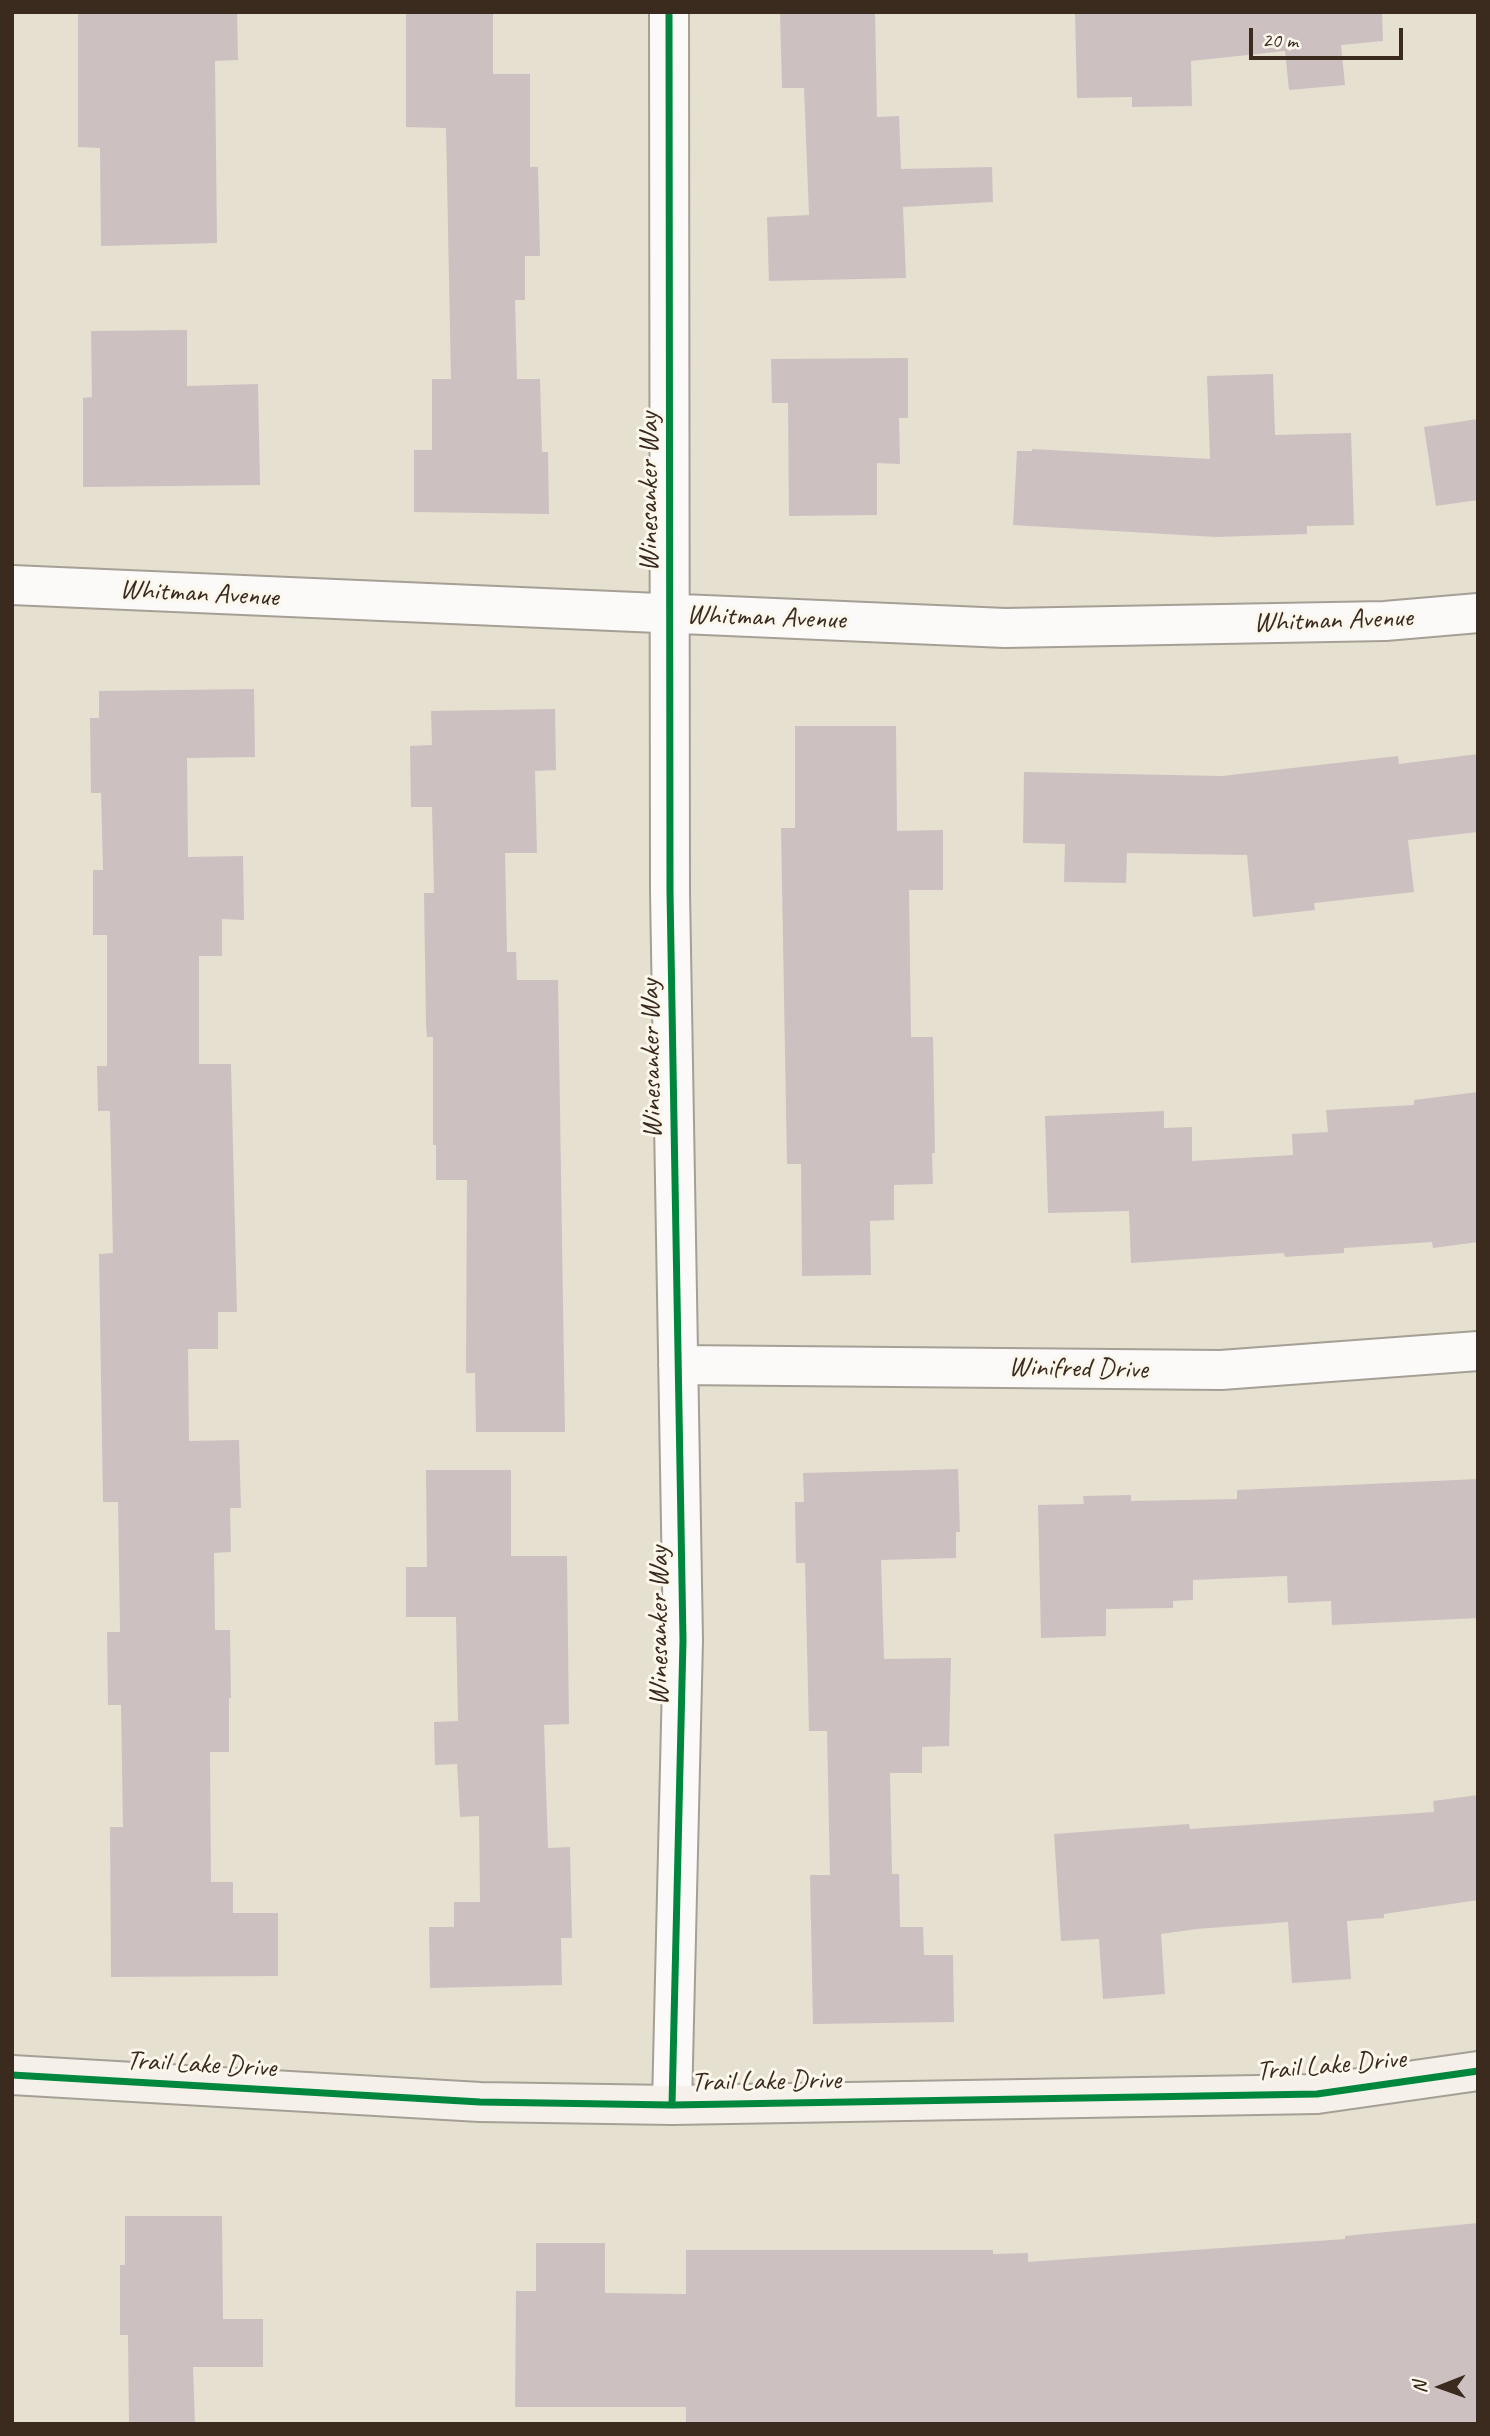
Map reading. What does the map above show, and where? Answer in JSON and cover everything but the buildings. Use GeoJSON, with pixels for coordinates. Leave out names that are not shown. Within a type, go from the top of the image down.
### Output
{"type":"FeatureCollection","features":[{"type":"Feature","properties":{"kind":"street","name":"Winesanker Way"},"geometry":{"type":"LineString","coordinates":[[669,12],[670,892],[683,1640],[673,2105]]}},
{"type":"Feature","properties":{"kind":"street","name":"Whitman Avenue"},"geometry":{"type":"LineString","coordinates":[[12,585],[1005,628],[1385,621],[1478,613]]}},
{"type":"Feature","properties":{"kind":"street","name":"Winifred Drive"},"geometry":{"type":"LineString","coordinates":[[678,1365],[1221,1370],[1478,1351]]}},
{"type":"Feature","properties":{"kind":"street","name":"Trail Lake Drive"},"geometry":{"type":"LineString","coordinates":[[12,2075],[480,2102],[673,2105],[1317,2094],[1478,2071]]}},
{"type":"Feature","properties":{"kind":"cycle path"},"geometry":{"type":"LineString","coordinates":[[669,12],[670,892],[683,1640],[672,2105]]}},
{"type":"Feature","properties":{"kind":"cycle path"},"geometry":{"type":"LineString","coordinates":[[12,2075],[480,2102],[672,2105],[1317,2094],[1478,2071]]}}]}
